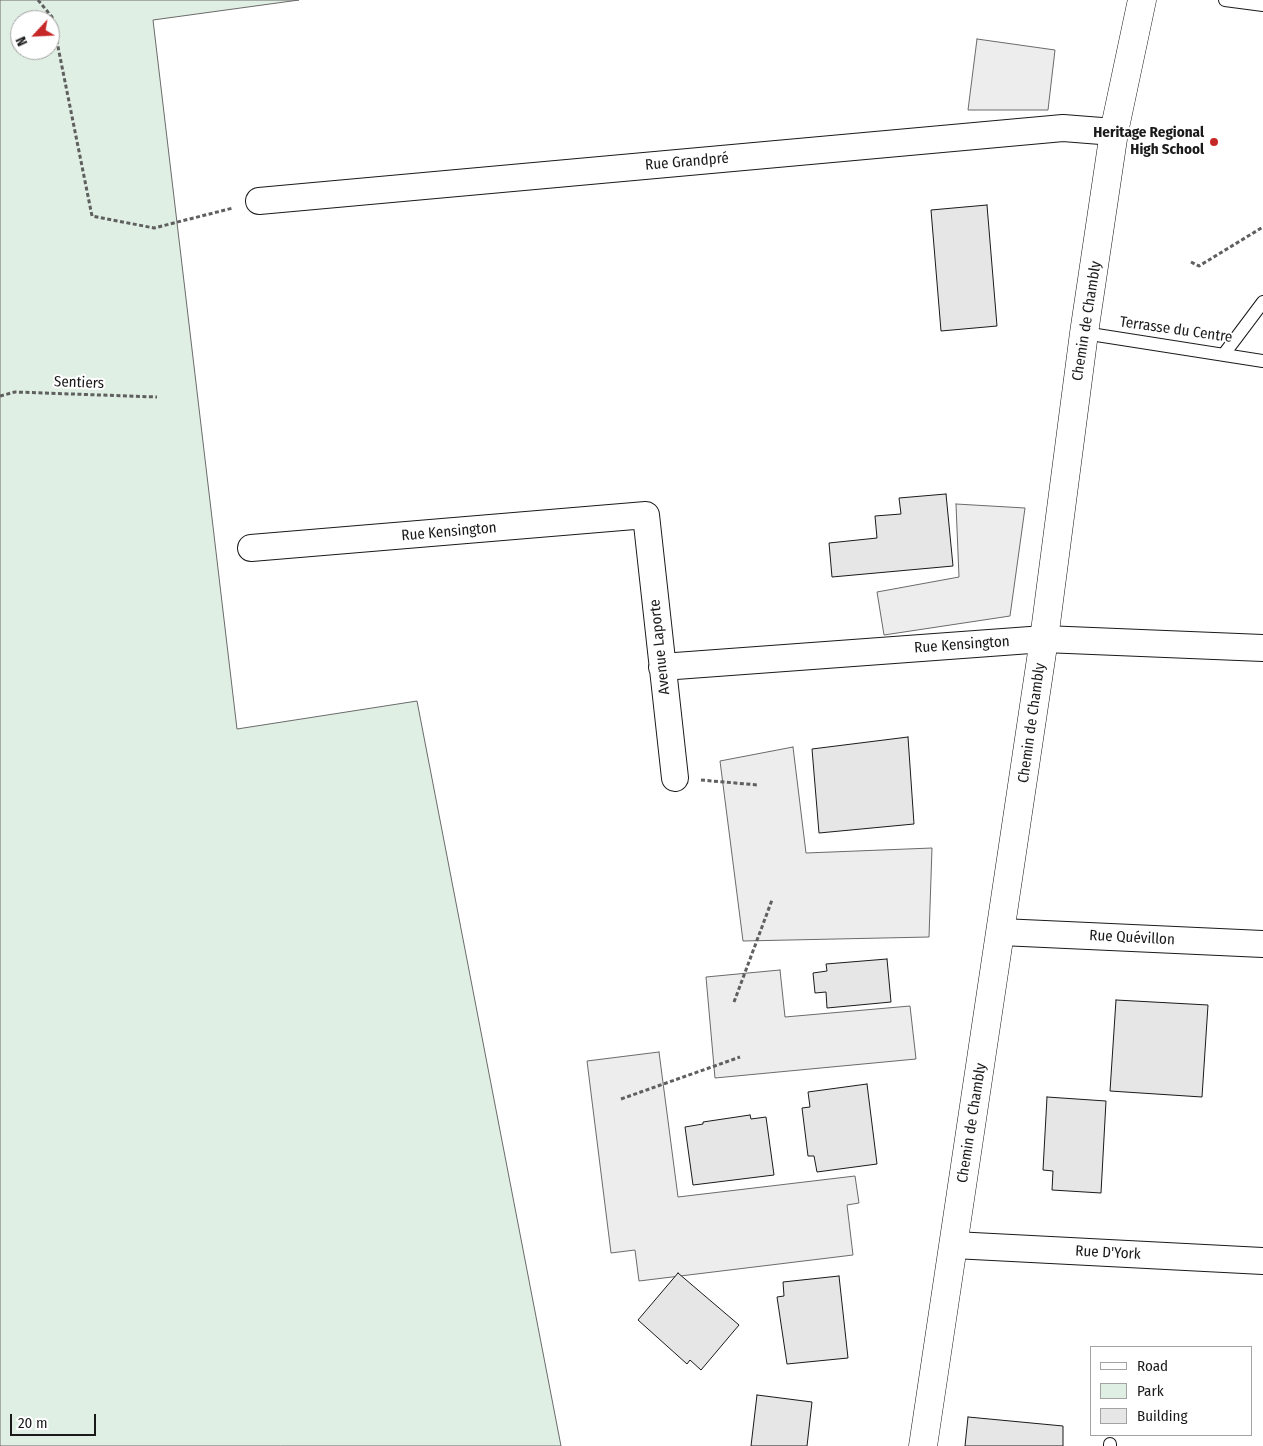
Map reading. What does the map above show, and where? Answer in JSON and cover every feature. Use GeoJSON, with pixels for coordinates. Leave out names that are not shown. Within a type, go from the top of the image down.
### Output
{"type":"FeatureCollection","features":[{"type":"Feature","properties":{"kind":"street","name":"Chemin de Chambly"},"geometry":{"type":"LineString","coordinates":[[923,1446],[1044,640],[1084,333],[1114,132],[1142,0]]}},
{"type":"Feature","properties":{"kind":"street","name":"Rue Grandpré"},"geometry":{"type":"LineString","coordinates":[[259,201],[1063,128],[1114,132]]}},
{"type":"Feature","properties":{"kind":"street","name":"Rue Kensington"},"geometry":{"type":"LineString","coordinates":[[251,548],[646,515]]}},
{"type":"Feature","properties":{"kind":"street","name":"Avenue Laporte"},"geometry":{"type":"LineString","coordinates":[[646,515],[675,778]]}},
{"type":"Feature","properties":{"kind":"street","name":"Rue Kensington"},"geometry":{"type":"LineString","coordinates":[[662,667],[1044,640],[1263,648]]}},
{"type":"Feature","properties":{"kind":"street","name":"Rue Quévillon"},"geometry":{"type":"LineString","coordinates":[[1001,932],[1263,944]]}},
{"type":"Feature","properties":{"kind":"street","name":"Rue D'York"},"geometry":{"type":"LineString","coordinates":[[954,1245],[1263,1261]]}},
{"type":"Feature","properties":{"kind":"lane"},"geometry":{"type":"LineString","coordinates":[[1225,0],[1263,5]]}},
{"type":"Feature","properties":{"kind":"lane"},"geometry":{"type":"LineString","coordinates":[[1224,354],[1263,302]]}},
{"type":"Feature","properties":{"kind":"lane","name":"Terrasse du Centre"},"geometry":{"type":"LineString","coordinates":[[1084,333],[1263,361]]}},
{"type":"Feature","properties":{"kind":"path"},"geometry":{"type":"LineString","coordinates":[[38,0],[52,17],[92,216],[154,228],[259,201]]}},
{"type":"Feature","properties":{"kind":"path"},"geometry":{"type":"LineString","coordinates":[[1191,262],[1199,266],[1263,228]]}},
{"type":"Feature","properties":{"kind":"path","name":"Sentiers"},"geometry":{"type":"LineString","coordinates":[[0,396],[15,392],[157,397]]}},
{"type":"Feature","properties":{"kind":"path"},"geometry":{"type":"LineString","coordinates":[[675,778],[758,784]]}},
{"type":"Feature","properties":{"kind":"path"},"geometry":{"type":"LineString","coordinates":[[734,1002],[772,900]]}},
{"type":"Feature","properties":{"kind":"path"},"geometry":{"type":"LineString","coordinates":[[621,1099],[740,1057]]}},
{"type":"Feature","properties":{"kind":"green space"},"geometry":{"type":"Polygon","coordinates":[[[0,0],[299,0],[153,20],[237,729],[417,701],[561,1446],[0,1446],[0,0]]]}},
{"type":"Feature","properties":{"kind":"shaded area"},"geometry":{"type":"Polygon","coordinates":[[[977,39],[1055,50],[1048,110],[968,110],[977,39]]]}},
{"type":"Feature","properties":{"kind":"shaded area"},"geometry":{"type":"Polygon","coordinates":[[[956,504],[1025,508],[1010,616],[884,635],[877,592],[959,577],[956,504]]]}},
{"type":"Feature","properties":{"kind":"shaded area"},"geometry":{"type":"Polygon","coordinates":[[[793,747],[806,853],[932,848],[929,937],[743,941],[720,761],[793,747]]]}},
{"type":"Feature","properties":{"kind":"shaded area"},"geometry":{"type":"Polygon","coordinates":[[[780,970],[785,1017],[910,1006],[916,1059],[715,1078],[706,977],[780,970]]]}},
{"type":"Feature","properties":{"kind":"shaded area"},"geometry":{"type":"Polygon","coordinates":[[[659,1052],[678,1197],[855,1176],[859,1203],[847,1205],[853,1255],[639,1281],[635,1250],[611,1253],[587,1061],[659,1052]]]}},
{"type":"Feature","properties":{"kind":"building"},"geometry":{"type":"Polygon","coordinates":[[[987,205],[997,326],[941,331],[931,210],[987,205]]]}},
{"type":"Feature","properties":{"kind":"building"},"geometry":{"type":"Polygon","coordinates":[[[946,494],[953,566],[832,577],[829,543],[877,538],[875,516],[901,514],[899,498],[946,494]]]}},
{"type":"Feature","properties":{"kind":"building"},"geometry":{"type":"Polygon","coordinates":[[[908,737],[914,824],[819,833],[812,749],[908,737]]]}},
{"type":"Feature","properties":{"kind":"building"},"geometry":{"type":"Polygon","coordinates":[[[887,959],[891,1002],[827,1008],[826,992],[815,993],[813,973],[827,971],[826,964],[887,959]]]}},
{"type":"Feature","properties":{"kind":"building"},"geometry":{"type":"Polygon","coordinates":[[[1116,1000],[1208,1005],[1202,1097],[1110,1091],[1116,1000]]]}},
{"type":"Feature","properties":{"kind":"building"},"geometry":{"type":"Polygon","coordinates":[[[867,1084],[877,1164],[817,1172],[814,1156],[808,1156],[802,1108],[810,1107],[808,1092],[867,1084]]]}},
{"type":"Feature","properties":{"kind":"building"},"geometry":{"type":"Polygon","coordinates":[[[1047,1097],[1106,1101],[1101,1193],[1052,1190],[1053,1171],[1043,1170],[1047,1097]]]}},
{"type":"Feature","properties":{"kind":"building"},"geometry":{"type":"Polygon","coordinates":[[[750,1115],[751,1119],[766,1117],[774,1175],[693,1185],[685,1127],[703,1124],[703,1122],[750,1115]]]}},
{"type":"Feature","properties":{"kind":"building"},"geometry":{"type":"Polygon","coordinates":[[[678,1273],[739,1325],[701,1370],[690,1360],[687,1364],[638,1320],[678,1273]]]}},
{"type":"Feature","properties":{"kind":"building"},"geometry":{"type":"Polygon","coordinates":[[[839,1276],[848,1358],[787,1364],[777,1297],[784,1296],[783,1282],[839,1276]]]}},
{"type":"Feature","properties":{"kind":"building"},"geometry":{"type":"Polygon","coordinates":[[[757,1395],[812,1402],[807,1446],[751,1446],[757,1395]]]}},
{"type":"Feature","properties":{"kind":"building"},"geometry":{"type":"Polygon","coordinates":[[[968,1417],[1063,1426],[1063,1446],[965,1446],[968,1417]]]}},
{"type":"Feature","properties":{"kind":"place","name":"Heritage Regional High School"},"geometry":{"type":"Point","coordinates":[1214,142]}}]}
